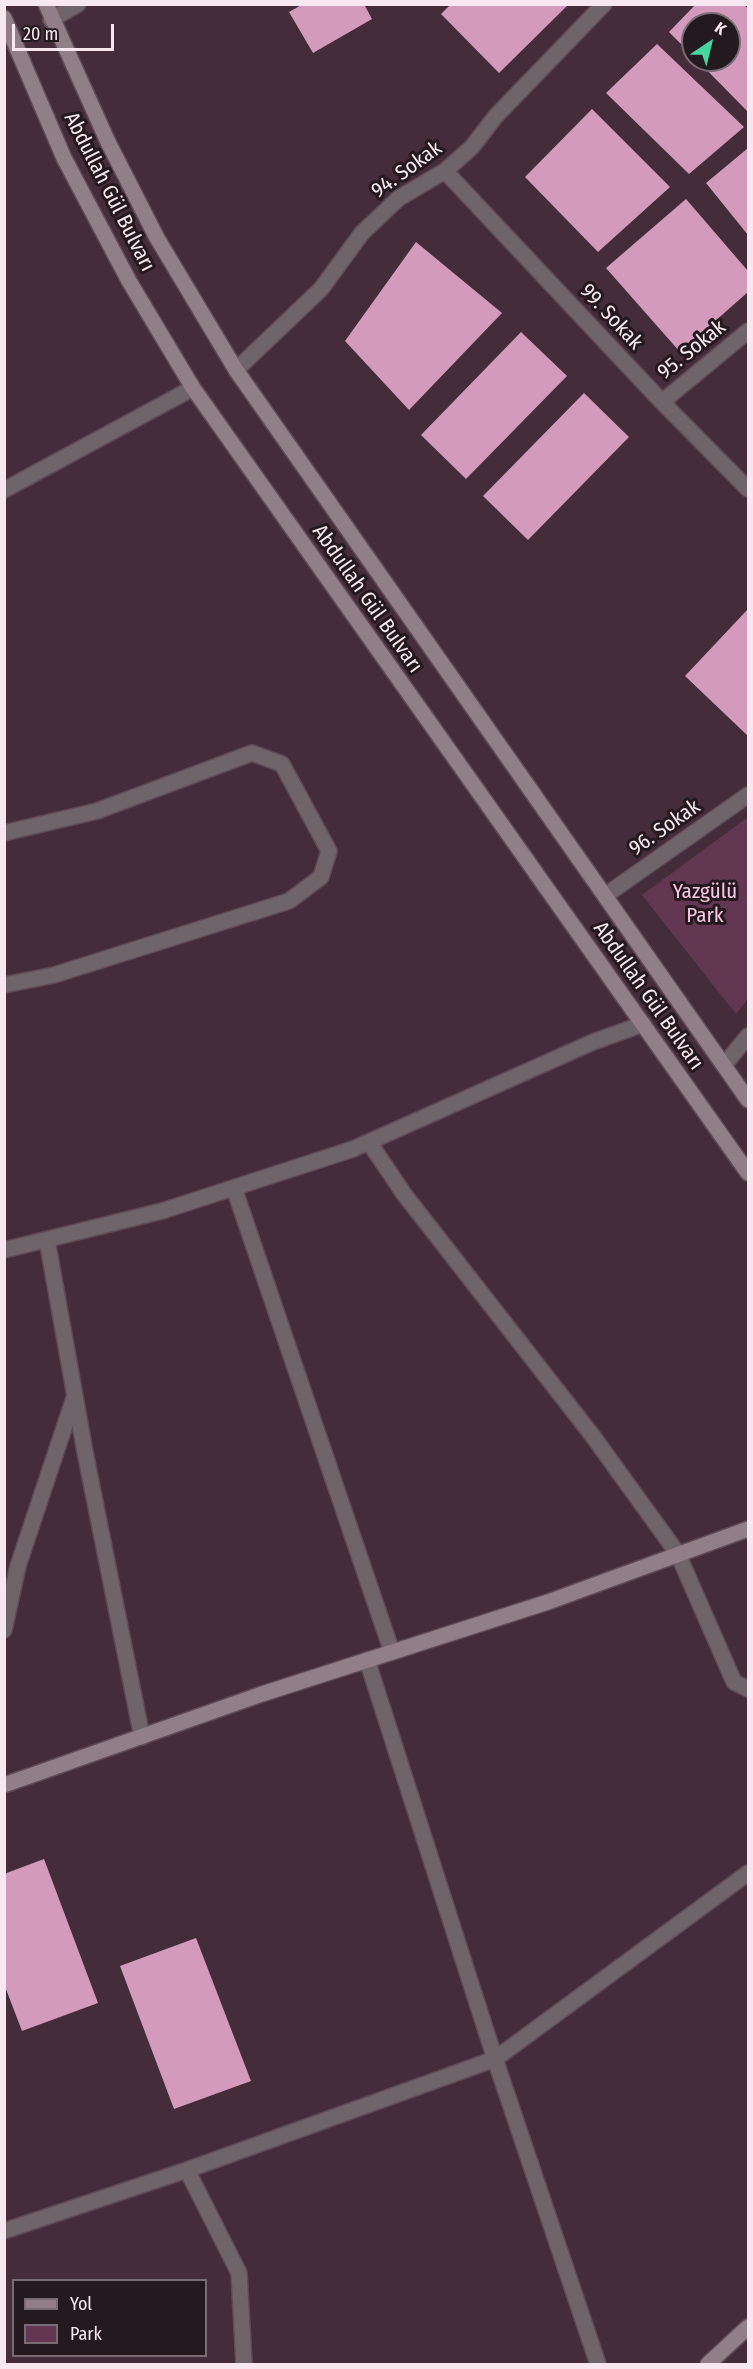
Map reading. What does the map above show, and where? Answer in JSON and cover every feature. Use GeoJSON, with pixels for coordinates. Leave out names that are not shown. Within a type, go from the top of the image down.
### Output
{"type":"FeatureCollection","features":[{"type":"Feature","properties":{"kind":"main road","name":"Abdullah Gül Bulvarı"},"geometry":{"type":"LineString","coordinates":[[46,4],[51,20],[157,238],[236,370],[725,1064],[748,1100]]}},
{"type":"Feature","properties":{"kind":"main road","name":"Abdullah Gül Bulvarı"},"geometry":{"type":"LineString","coordinates":[[4,18],[64,158],[129,281],[192,388],[748,1173]]}},
{"type":"Feature","properties":{"kind":"main road"},"geometry":{"type":"LineString","coordinates":[[4,1785],[367,1660],[548,1602],[748,1529]]}},
{"type":"Feature","properties":{"kind":"main road"},"geometry":{"type":"LineString","coordinates":[[708,2364],[748,2327]]}},
{"type":"Feature","properties":{"kind":"street"},"geometry":{"type":"LineString","coordinates":[[51,20],[78,4]]}},
{"type":"Feature","properties":{"kind":"street","name":"94. Sokak"},"geometry":{"type":"LineString","coordinates":[[236,370],[321,289],[362,233],[399,198],[445,171],[472,147],[495,117],[604,4]]}},
{"type":"Feature","properties":{"kind":"street","name":"99. Sokak"},"geometry":{"type":"LineString","coordinates":[[445,171],[662,402],[748,489]]}},
{"type":"Feature","properties":{"kind":"street","name":"95. Sokak"},"geometry":{"type":"LineString","coordinates":[[662,402],[748,331]]}},
{"type":"Feature","properties":{"kind":"street"},"geometry":{"type":"LineString","coordinates":[[4,490],[192,388]]}},
{"type":"Feature","properties":{"kind":"street"},"geometry":{"type":"LineString","coordinates":[[4,833],[97,811],[252,753],[282,764],[329,851],[321,877],[289,901],[54,975],[4,985]]}},
{"type":"Feature","properties":{"kind":"street","name":"96. Sokak"},"geometry":{"type":"LineString","coordinates":[[606,895],[748,795]]}},
{"type":"Feature","properties":{"kind":"street"},"geometry":{"type":"LineString","coordinates":[[4,1250],[162,1211],[369,1142],[593,1042],[643,1024]]}},
{"type":"Feature","properties":{"kind":"street"},"geometry":{"type":"LineString","coordinates":[[725,1064],[748,1036]]}},
{"type":"Feature","properties":{"kind":"street"},"geometry":{"type":"LineString","coordinates":[[369,1142],[404,1194],[592,1435],[678,1554],[734,1683],[748,1689]]}},
{"type":"Feature","properties":{"kind":"street"},"geometry":{"type":"LineString","coordinates":[[234,1188],[392,1652]]}},
{"type":"Feature","properties":{"kind":"street"},"geometry":{"type":"LineString","coordinates":[[47,1240],[142,1737]]}},
{"type":"Feature","properties":{"kind":"street"},"geometry":{"type":"LineString","coordinates":[[4,1630],[18,1566],[75,1396]]}},
{"type":"Feature","properties":{"kind":"street"},"geometry":{"type":"LineString","coordinates":[[367,1660],[495,2059],[598,2364]]}},
{"type":"Feature","properties":{"kind":"street"},"geometry":{"type":"LineString","coordinates":[[4,2231],[187,2170],[495,2059],[748,1873]]}},
{"type":"Feature","properties":{"kind":"street"},"geometry":{"type":"LineString","coordinates":[[187,2170],[239,2273],[244,2364]]}},
{"type":"Feature","properties":{"kind":"green space","name":"Yazgülü Park"},"geometry":{"type":"Polygon","coordinates":[[[748,817],[748,999],[736,1014],[642,895],[748,817]]]}},
{"type":"Feature","properties":{"kind":"building"},"geometry":{"type":"Polygon","coordinates":[[[303,4],[364,4],[372,19],[313,53],[289,12],[303,4]]]}},
{"type":"Feature","properties":{"kind":"building"},"geometry":{"type":"Polygon","coordinates":[[[451,4],[569,4],[499,73],[441,14],[451,4]]]}},
{"type":"Feature","properties":{"kind":"building"},"geometry":{"type":"Polygon","coordinates":[[[696,4],[744,4],[748,9],[748,112],[709,72],[741,72],[741,12],[688,12],[696,4]]]}},
{"type":"Feature","properties":{"kind":"building"},"geometry":{"type":"Polygon","coordinates":[[[681,20],[681,44],[669,32],[681,20]]]}},
{"type":"Feature","properties":{"kind":"building"},"geometry":{"type":"Polygon","coordinates":[[[657,44],[681,67],[681,72],[686,72],[744,127],[689,174],[606,93],[657,44]]]}},
{"type":"Feature","properties":{"kind":"building"},"geometry":{"type":"Polygon","coordinates":[[[592,109],[670,187],[598,252],[525,177],[592,109]]]}},
{"type":"Feature","properties":{"kind":"building"},"geometry":{"type":"Polygon","coordinates":[[[748,148],[748,235],[706,183],[748,148]]]}},
{"type":"Feature","properties":{"kind":"building"},"geometry":{"type":"Polygon","coordinates":[[[686,199],[748,271],[748,292],[680,352],[606,268],[686,199]]]}},
{"type":"Feature","properties":{"kind":"building"},"geometry":{"type":"Polygon","coordinates":[[[416,242],[502,313],[409,410],[345,341],[416,242]]]}},
{"type":"Feature","properties":{"kind":"building"},"geometry":{"type":"Polygon","coordinates":[[[521,332],[567,376],[466,479],[421,435],[521,332]]]}},
{"type":"Feature","properties":{"kind":"building"},"geometry":{"type":"Polygon","coordinates":[[[584,393],[629,437],[528,540],[483,496],[584,393]]]}},
{"type":"Feature","properties":{"kind":"building"},"geometry":{"type":"Polygon","coordinates":[[[748,609],[748,736],[685,676],[748,609]]]}},
{"type":"Feature","properties":{"kind":"building"},"geometry":{"type":"Polygon","coordinates":[[[44,1859],[98,2003],[22,2031],[4,1984],[4,1874],[44,1859]]]}},
{"type":"Feature","properties":{"kind":"building"},"geometry":{"type":"Polygon","coordinates":[[[196,1938],[251,2081],[174,2109],[120,1966],[196,1938]]]}}]}
